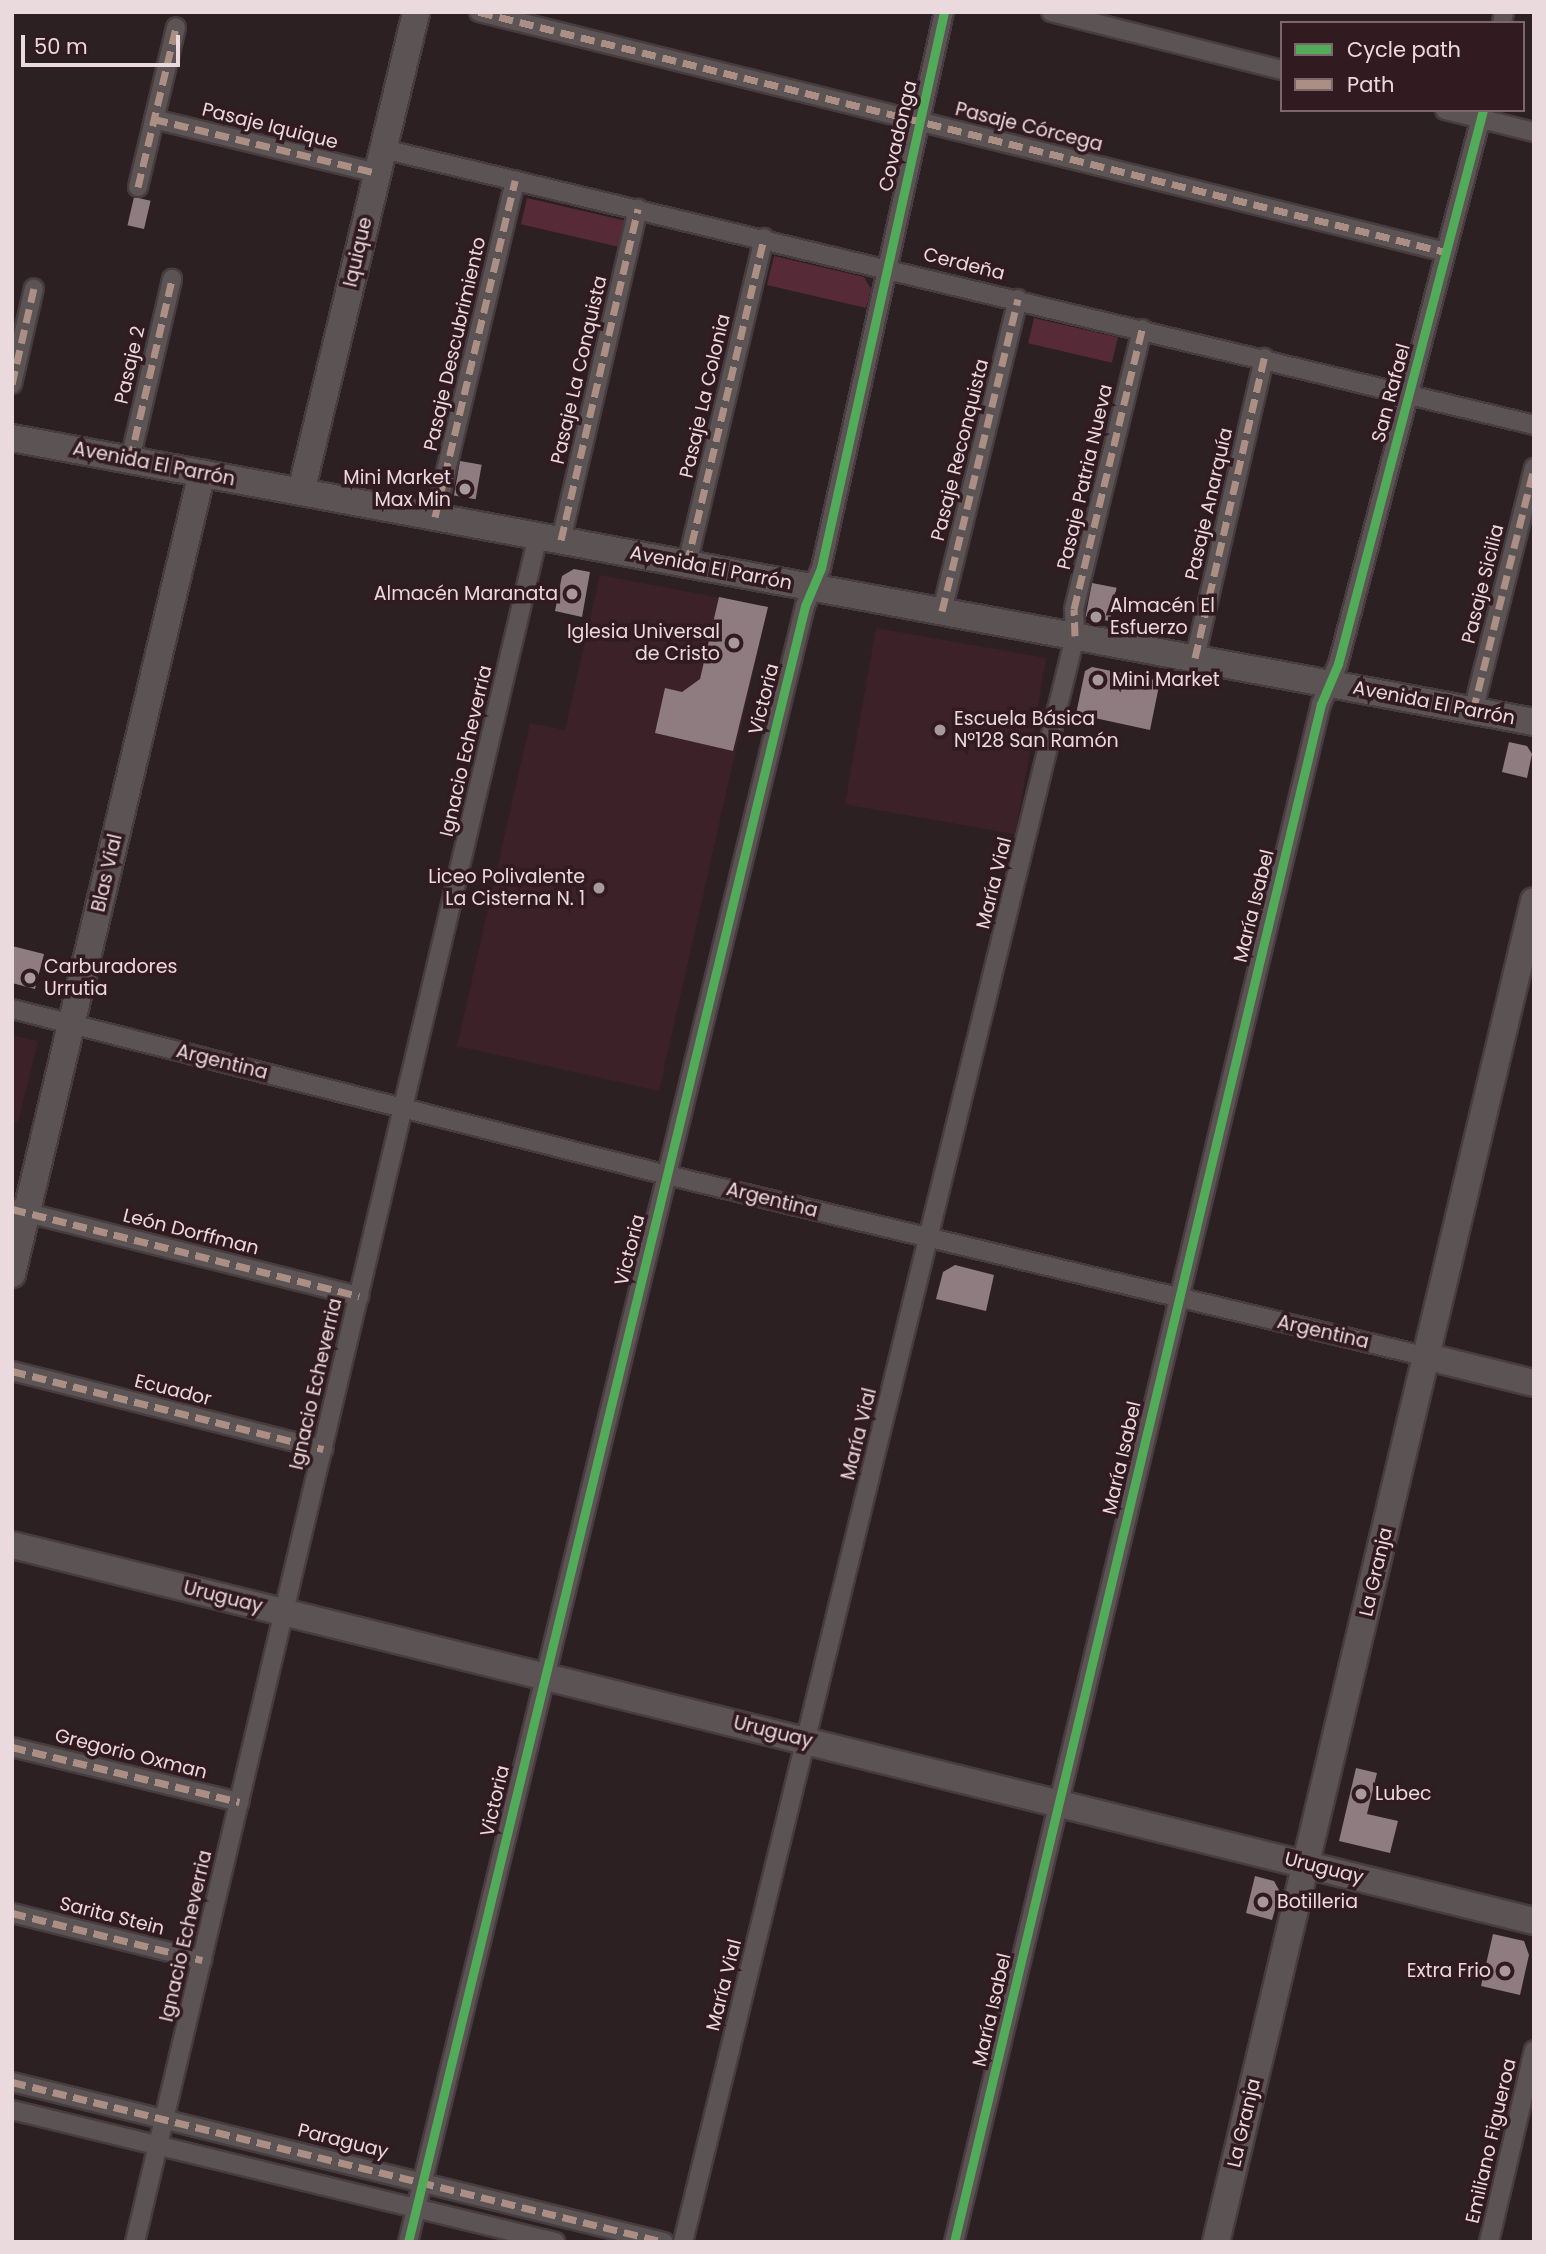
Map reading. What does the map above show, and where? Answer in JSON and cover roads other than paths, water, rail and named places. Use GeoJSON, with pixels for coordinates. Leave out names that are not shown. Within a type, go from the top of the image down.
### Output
{"type":"FeatureCollection","features":[{"type":"Feature","properties":{"kind":"street","name":"Iquique"},"geometry":{"type":"LineString","coordinates":[[301,492],[416,12]]}},
{"type":"Feature","properties":{"kind":"street","name":"Pasaje Córcega"},"geometry":{"type":"LineString","coordinates":[[479,12],[1447,252]]}},
{"type":"Feature","properties":{"kind":"street","name":"Covadonga"},"geometry":{"type":"LineString","coordinates":[[890,268],[918,121],[944,12]]}},
{"type":"Feature","properties":{"kind":"street"},"geometry":{"type":"LineString","coordinates":[[1051,12],[1280,69]]}},
{"type":"Feature","properties":{"kind":"street"},"geometry":{"type":"LineString","coordinates":[[138,187],[176,27]]}},
{"type":"Feature","properties":{"kind":"street"},"geometry":{"type":"LineString","coordinates":[[1460,112],[1482,115],[1534,132]]}},
{"type":"Feature","properties":{"kind":"street","name":"San Rafael"},"geometry":{"type":"LineString","coordinates":[[1330,684],[1482,115]]}},
{"type":"Feature","properties":{"kind":"street","name":"Pasaje Iquique"},"geometry":{"type":"LineString","coordinates":[[154,120],[380,161]]}},
{"type":"Feature","properties":{"kind":"street","name":"Cerdeña"},"geometry":{"type":"LineString","coordinates":[[380,161],[515,180],[890,268],[1534,425]]}},
{"type":"Feature","properties":{"kind":"street","name":"Pasaje Descubrimiento"},"geometry":{"type":"LineString","coordinates":[[435,517],[515,180]]}},
{"type":"Feature","properties":{"kind":"street","name":"Pasaje La Conquista"},"geometry":{"type":"LineString","coordinates":[[549,538],[638,209]]}},
{"type":"Feature","properties":{"kind":"street","name":"Pasaje La Colonia"},"geometry":{"type":"LineString","coordinates":[[687,564],[764,238]]}},
{"type":"Feature","properties":{"kind":"street","name":"Victoria"},"geometry":{"type":"LineString","coordinates":[[408,2242],[543,1676],[890,268]]}},
{"type":"Feature","properties":{"kind":"street","name":"Pasaje 2"},"geometry":{"type":"LineString","coordinates":[[130,460],[172,279]]}},
{"type":"Feature","properties":{"kind":"street"},"geometry":{"type":"LineString","coordinates":[[12,384],[34,288]]}},
{"type":"Feature","properties":{"kind":"street","name":"Pasaje Reconquista"},"geometry":{"type":"LineString","coordinates":[[942,611],[1018,299]]}},
{"type":"Feature","properties":{"kind":"street","name":"Pasaje Patria Nueva"},"geometry":{"type":"LineString","coordinates":[[1075,636],[1074,609],[1142,329]]}},
{"type":"Feature","properties":{"kind":"street","name":"Pasaje Anarquía"},"geometry":{"type":"LineString","coordinates":[[1195,659],[1264,358]]}},
{"type":"Feature","properties":{"kind":"street","name":"Avenida El Parrón"},"geometry":{"type":"LineString","coordinates":[[12,438],[1534,722]]}},
{"type":"Feature","properties":{"kind":"street","name":"Pasaje Sicilia"},"geometry":{"type":"LineString","coordinates":[[1474,710],[1534,468]]}},
{"type":"Feature","properties":{"kind":"street","name":"Blas Vial"},"geometry":{"type":"LineString","coordinates":[[12,1274],[20,1211],[71,1024],[202,473]]}},
{"type":"Feature","properties":{"kind":"street","name":"Ignacio Echeverria"},"geometry":{"type":"LineString","coordinates":[[135,2242],[403,1108],[549,538]]}},
{"type":"Feature","properties":{"kind":"street","name":"María Vial"},"geometry":{"type":"LineString","coordinates":[[683,2242],[1075,636]]}},
{"type":"Feature","properties":{"kind":"street","name":"María Isabel"},"geometry":{"type":"LineString","coordinates":[[954,2242],[1178,1297],[1330,684]]}},
{"type":"Feature","properties":{"kind":"street","name":"La Granja"},"geometry":{"type":"LineString","coordinates":[[1216,2242],[1534,901]]}},
{"type":"Feature","properties":{"kind":"street","name":"Argentina"},"geometry":{"type":"LineString","coordinates":[[12,1009],[667,1175],[1534,1383]]}},
{"type":"Feature","properties":{"kind":"street","name":"León Dorffman"},"geometry":{"type":"LineString","coordinates":[[20,1211],[359,1296]]}},
{"type":"Feature","properties":{"kind":"street","name":"Ecuador"},"geometry":{"type":"LineString","coordinates":[[12,1371],[323,1450]]}},
{"type":"Feature","properties":{"kind":"street","name":"Uruguay"},"geometry":{"type":"LineString","coordinates":[[12,1545],[1534,1921]]}},
{"type":"Feature","properties":{"kind":"street","name":"Gregorio Oxman"},"geometry":{"type":"LineString","coordinates":[[12,1747],[239,1802]]}},
{"type":"Feature","properties":{"kind":"street","name":"Sarita Stein"},"geometry":{"type":"LineString","coordinates":[[12,1913],[202,1960]]}},
{"type":"Feature","properties":{"kind":"street","name":"Emiliano Figueroa"},"geometry":{"type":"LineString","coordinates":[[1489,2242],[1534,2050]]}},
{"type":"Feature","properties":{"kind":"street","name":"Paraguay"},"geometry":{"type":"LineString","coordinates":[[12,2082],[664,2242]]}},
{"type":"Feature","properties":{"kind":"street"},"geometry":{"type":"LineString","coordinates":[[12,2110],[555,2242]]}},
{"type":"Feature","properties":{"kind":"place","name":"Mini Market Max Min"},"geometry":{"type":"Point","coordinates":[465,489]}},
{"type":"Feature","properties":{"kind":"place","name":"Almacén Maranata"},"geometry":{"type":"Point","coordinates":[572,594]}},
{"type":"Feature","properties":{"kind":"place","name":"Almacén El Esfuerzo"},"geometry":{"type":"Point","coordinates":[1096,617]}},
{"type":"Feature","properties":{"kind":"place","name":"Iglesia Universal de Cristo"},"geometry":{"type":"Point","coordinates":[734,643]}},
{"type":"Feature","properties":{"kind":"place","name":"Mini Market"},"geometry":{"type":"Point","coordinates":[1098,680]}},
{"type":"Feature","properties":{"kind":"place","name":"Escuela Básica N°128 San Ramón"},"geometry":{"type":"Point","coordinates":[940,730]}},
{"type":"Feature","properties":{"kind":"place","name":"Liceo Polivalente La Cisterna N. 1"},"geometry":{"type":"Point","coordinates":[599,888]}},
{"type":"Feature","properties":{"kind":"place","name":"Carburadores Urrutia"},"geometry":{"type":"Point","coordinates":[30,978]}},
{"type":"Feature","properties":{"kind":"place","name":"Lubec"},"geometry":{"type":"Point","coordinates":[1361,1794]}},
{"type":"Feature","properties":{"kind":"place","name":"Botilleria"},"geometry":{"type":"Point","coordinates":[1263,1902]}},
{"type":"Feature","properties":{"kind":"place","name":"Extra Frio"},"geometry":{"type":"Point","coordinates":[1505,1971]}}]}
